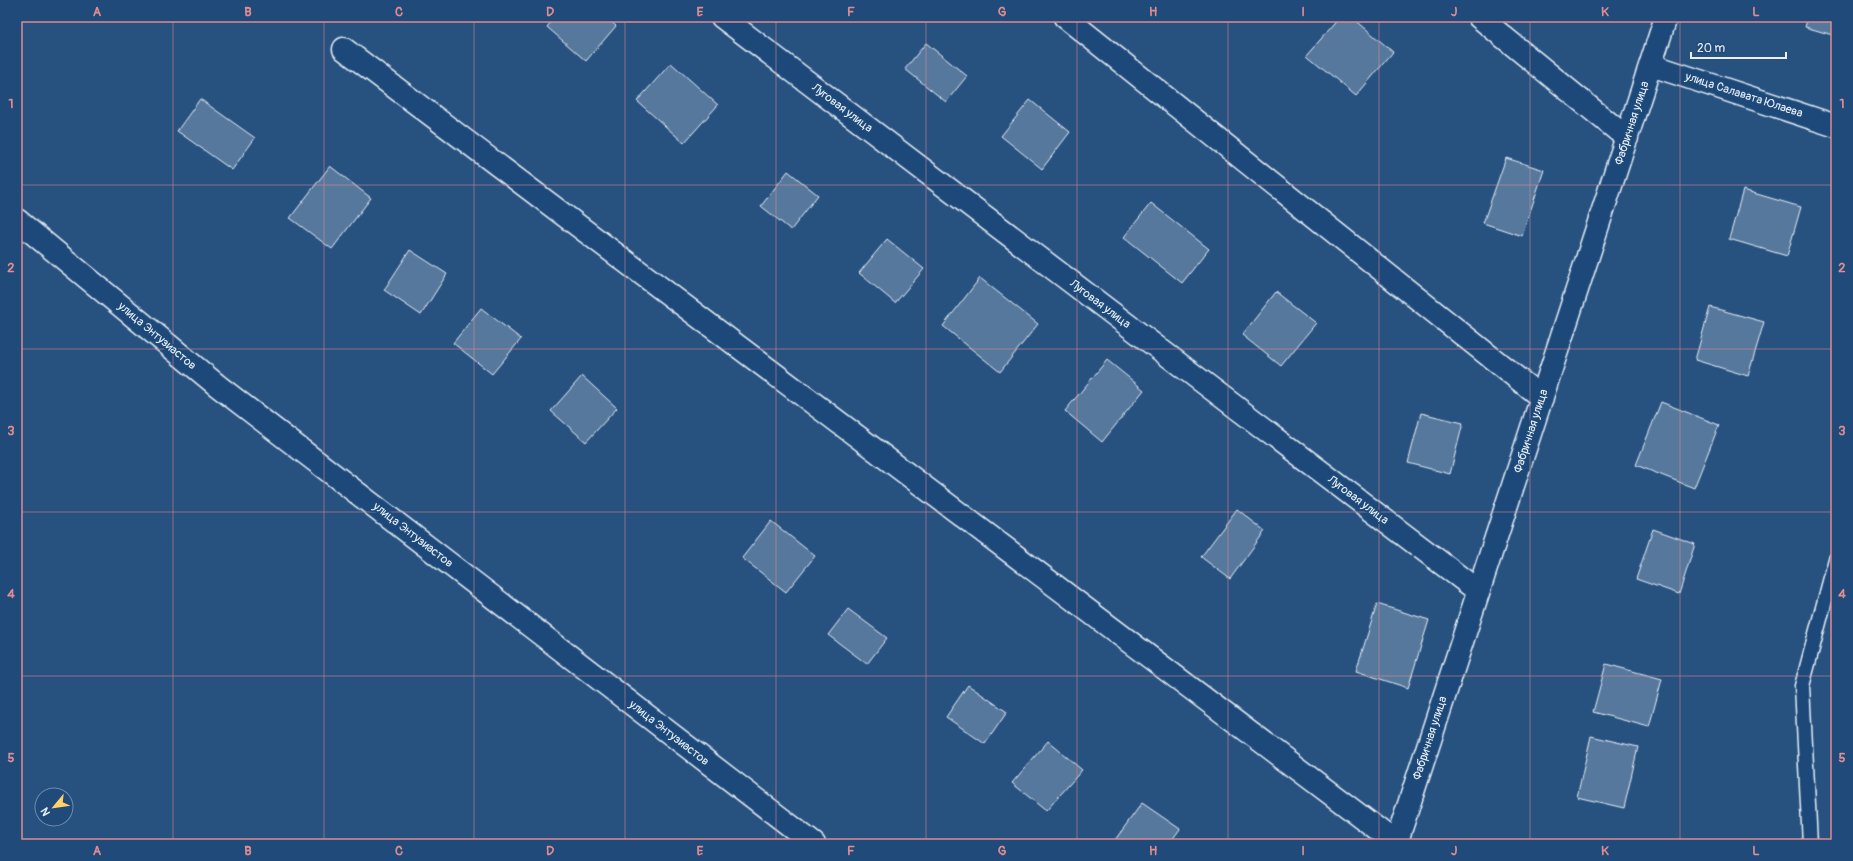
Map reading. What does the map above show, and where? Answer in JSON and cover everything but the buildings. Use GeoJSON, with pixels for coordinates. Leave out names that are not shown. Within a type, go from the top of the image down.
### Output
{"type":"FeatureCollection","features":[{"type":"Feature","properties":{"kind":"street","name":"Луговая улица"},"geometry":{"type":"LineString","coordinates":[[722,17],[1478,591]]}},
{"type":"Feature","properties":{"kind":"street"},"geometry":{"type":"LineString","coordinates":[[1065,17],[1542,398]]}},
{"type":"Feature","properties":{"kind":"street"},"geometry":{"type":"LineString","coordinates":[[1479,17],[1627,138]]}},
{"type":"Feature","properties":{"kind":"street","name":"Фабричная улица"},"geometry":{"type":"LineString","coordinates":[[1396,844],[1666,17]]}},
{"type":"Feature","properties":{"kind":"street"},"geometry":{"type":"LineString","coordinates":[[344,49],[1396,844]]}},
{"type":"Feature","properties":{"kind":"street","name":"улица Салавата Юлаева"},"geometry":{"type":"LineString","coordinates":[[1651,65],[1836,126]]}},
{"type":"Feature","properties":{"kind":"street","name":"улица Энтузиастов"},"geometry":{"type":"LineString","coordinates":[[17,220],[218,386],[814,844]]}},
{"type":"Feature","properties":{"kind":"lane"},"geometry":{"type":"LineString","coordinates":[[1810,844],[1802,686],[1836,559]]}}]}
